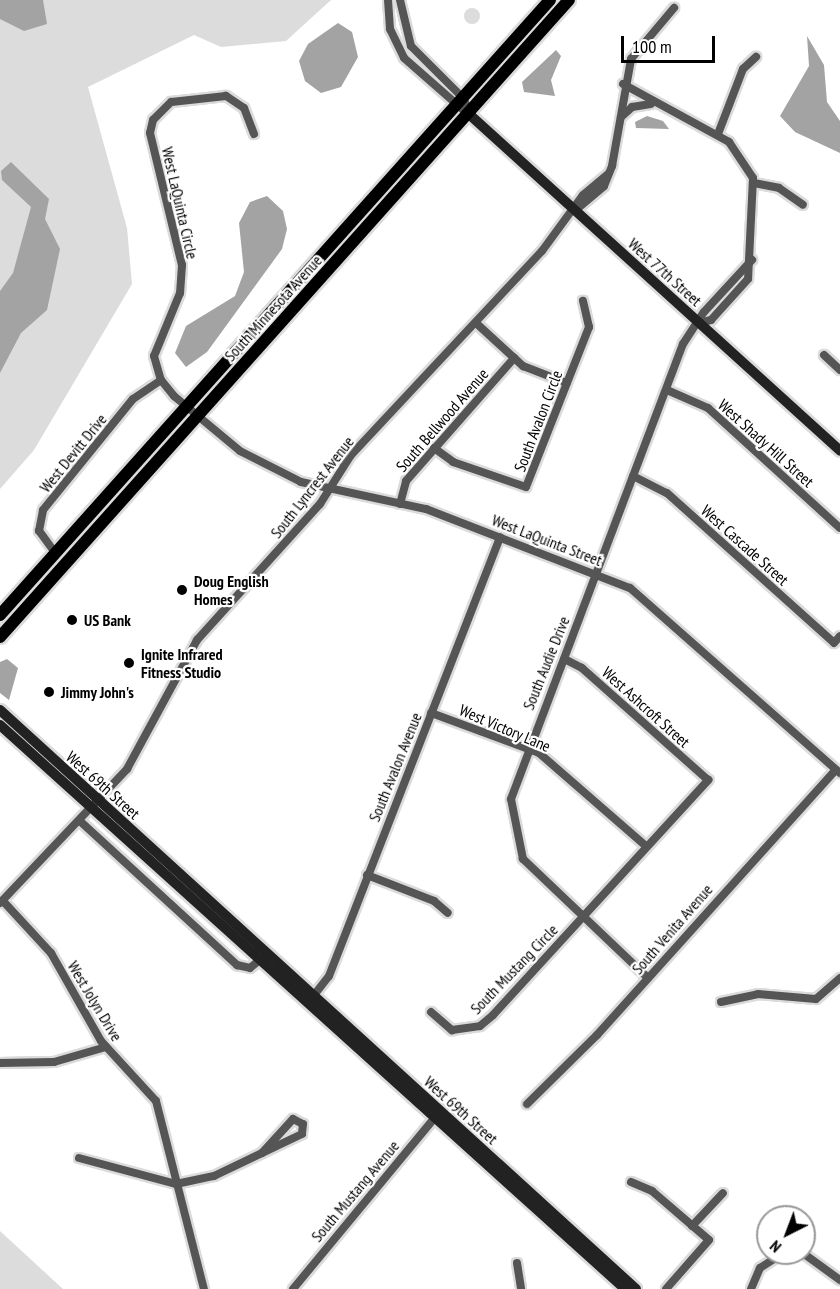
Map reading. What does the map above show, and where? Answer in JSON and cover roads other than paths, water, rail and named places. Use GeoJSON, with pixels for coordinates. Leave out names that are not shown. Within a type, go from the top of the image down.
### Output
{"type":"FeatureCollection","features":[{"type":"Feature","properties":{"kind":"main road"},"geometry":{"type":"LineString","coordinates":[[460,103],[550,0]]}},
{"type":"Feature","properties":{"kind":"main road","name":"South Minnesota Avenue"},"geometry":{"type":"LineString","coordinates":[[0,637],[470,115],[569,0]]}},
{"type":"Feature","properties":{"kind":"main road","name":"South Minnesota Avenue"},"geometry":{"type":"LineString","coordinates":[[0,615],[460,103]]}},
{"type":"Feature","properties":{"kind":"main road","name":"West 77th Street"},"geometry":{"type":"LineString","coordinates":[[470,115],[840,451]]}},
{"type":"Feature","properties":{"kind":"main road","name":"West 69th Street"},"geometry":{"type":"LineString","coordinates":[[0,710],[263,957]]}},
{"type":"Feature","properties":{"kind":"main road","name":"West 69th Street"},"geometry":{"type":"LineString","coordinates":[[0,725],[91,810],[263,957],[636,1289]]}},
{"type":"Feature","properties":{"kind":"main road","name":"West 69th Street"},"geometry":{"type":"LineString","coordinates":[[437,1114],[625,1289]]}},
{"type":"Feature","properties":{"kind":"street","name":"West 77th Street"},"geometry":{"type":"LineString","coordinates":[[388,0],[399,50],[460,103]]}},
{"type":"Feature","properties":{"kind":"street","name":"West 77th Street"},"geometry":{"type":"LineString","coordinates":[[400,0],[411,46],[470,115]]}},
{"type":"Feature","properties":{"kind":"street","name":"South Lyncrest Avenue"},"geometry":{"type":"LineString","coordinates":[[1,902],[81,822],[139,753],[197,640],[328,491],[351,455],[476,323],[575,210],[604,186],[617,152],[623,84],[631,59],[674,8]]}},
{"type":"Feature","properties":{"kind":"street"},"geometry":{"type":"LineString","coordinates":[[718,134],[743,69],[756,57]]}},
{"type":"Feature","properties":{"kind":"street"},"geometry":{"type":"LineString","coordinates":[[623,84],[655,104],[718,134],[743,157],[754,183],[779,188],[804,205]]}},
{"type":"Feature","properties":{"kind":"street","name":"West LaQuinta Circle"},"geometry":{"type":"LineString","coordinates":[[161,380],[154,356],[180,293],[182,265],[150,133],[153,120],[171,102],[226,96],[244,108],[254,134]]}},
{"type":"Feature","properties":{"kind":"street"},"geometry":{"type":"LineString","coordinates":[[621,117],[632,107],[655,104]]}},
{"type":"Feature","properties":{"kind":"street","name":"South Audie Drive"},"geometry":{"type":"LineString","coordinates":[[648,978],[536,875],[516,838],[511,800],[526,748],[564,659],[683,344],[752,260],[754,183]]}},
{"type":"Feature","properties":{"kind":"street","name":"South Avalon Circle"},"geometry":{"type":"LineString","coordinates":[[434,448],[453,462],[526,487],[589,327],[583,301]]}},
{"type":"Feature","properties":{"kind":"street"},"geometry":{"type":"LineString","coordinates":[[476,323],[514,358],[567,383]]}},
{"type":"Feature","properties":{"kind":"street"},"geometry":{"type":"LineString","coordinates":[[824,356],[840,370]]}},
{"type":"Feature","properties":{"kind":"street","name":"South Bellwood Avenue"},"geometry":{"type":"LineString","coordinates":[[400,504],[405,481],[514,358]]}},
{"type":"Feature","properties":{"kind":"street"},"geometry":{"type":"LineString","coordinates":[[161,380],[187,407]]}},
{"type":"Feature","properties":{"kind":"street","name":"West Devitt Drive"},"geometry":{"type":"LineString","coordinates":[[56,554],[39,531],[43,510],[133,399],[161,380]]}},
{"type":"Feature","properties":{"kind":"street","name":"West Shady Hill Street"},"geometry":{"type":"LineString","coordinates":[[667,390],[708,408],[840,528]]}},
{"type":"Feature","properties":{"kind":"street","name":"West LaQuinta Street"},"geometry":{"type":"LineString","coordinates":[[187,407],[270,469],[328,491],[400,504],[500,537],[595,573],[647,600],[838,771]]}},
{"type":"Feature","properties":{"kind":"street","name":"West Cascade Street"},"geometry":{"type":"LineString","coordinates":[[633,476],[667,493],[837,639]]}},
{"type":"Feature","properties":{"kind":"street","name":"South Avalon Avenue"},"geometry":{"type":"LineString","coordinates":[[311,1000],[329,976],[500,537]]}},
{"type":"Feature","properties":{"kind":"street","name":"West Ashcroft Street"},"geometry":{"type":"LineString","coordinates":[[564,659],[582,668],[708,780],[646,846]]}},
{"type":"Feature","properties":{"kind":"street","name":"West Victory Lane"},"geometry":{"type":"LineString","coordinates":[[431,713],[526,748],[549,760],[646,846]]}},
{"type":"Feature","properties":{"kind":"street","name":"South Venita Avenue"},"geometry":{"type":"LineString","coordinates":[[527,1104],[648,978],[838,771]]}},
{"type":"Feature","properties":{"kind":"street"},"geometry":{"type":"LineString","coordinates":[[81,822],[237,965],[250,968],[263,957]]}},
{"type":"Feature","properties":{"kind":"street"},"geometry":{"type":"LineString","coordinates":[[582,918],[646,846]]}},
{"type":"Feature","properties":{"kind":"street"},"geometry":{"type":"LineString","coordinates":[[367,875],[434,901],[448,913]]}},
{"type":"Feature","properties":{"kind":"street","name":"West Jolyn Drive"},"geometry":{"type":"LineString","coordinates":[[1,902],[51,953],[106,1047],[156,1101],[204,1289]]}},
{"type":"Feature","properties":{"kind":"street","name":"South Mustang Circle"},"geometry":{"type":"LineString","coordinates":[[431,1012],[452,1030],[480,1026],[582,918]]}},
{"type":"Feature","properties":{"kind":"street"},"geometry":{"type":"LineString","coordinates":[[721,1002],[758,994],[816,999],[840,978]]}},
{"type":"Feature","properties":{"kind":"street"},"geometry":{"type":"LineString","coordinates":[[0,1063],[54,1062],[106,1047]]}},
{"type":"Feature","properties":{"kind":"street","name":"South Mustang Avenue"},"geometry":{"type":"LineString","coordinates":[[292,1289],[437,1114]]}},
{"type":"Feature","properties":{"kind":"street"},"geometry":{"type":"LineString","coordinates":[[79,1158],[176,1184],[213,1176],[296,1139],[303,1124],[288,1121],[262,1153]]}},
{"type":"Feature","properties":{"kind":"street"},"geometry":{"type":"LineString","coordinates":[[631,1182],[652,1191],[709,1240],[666,1289]]}},
{"type":"Feature","properties":{"kind":"street"},"geometry":{"type":"LineString","coordinates":[[692,1226],[723,1192]]}},
{"type":"Feature","properties":{"kind":"street"},"geometry":{"type":"LineString","coordinates":[[816,1262],[840,1280]]}},
{"type":"Feature","properties":{"kind":"street"},"geometry":{"type":"LineString","coordinates":[[517,1263],[521,1289]]}},
{"type":"Feature","properties":{"kind":"street"},"geometry":{"type":"LineString","coordinates":[[751,1289],[760,1268],[765,1265]]}},
{"type":"Feature","properties":{"kind":"place","name":"Doug English Homes"},"geometry":{"type":"Point","coordinates":[182,590]}},
{"type":"Feature","properties":{"kind":"place","name":"US Bank"},"geometry":{"type":"Point","coordinates":[72,620]}},
{"type":"Feature","properties":{"kind":"place","name":"Ignite Infrared Fitness Studio"},"geometry":{"type":"Point","coordinates":[129,663]}},
{"type":"Feature","properties":{"kind":"place","name":"Jimmy John's"},"geometry":{"type":"Point","coordinates":[49,692]}}]}
